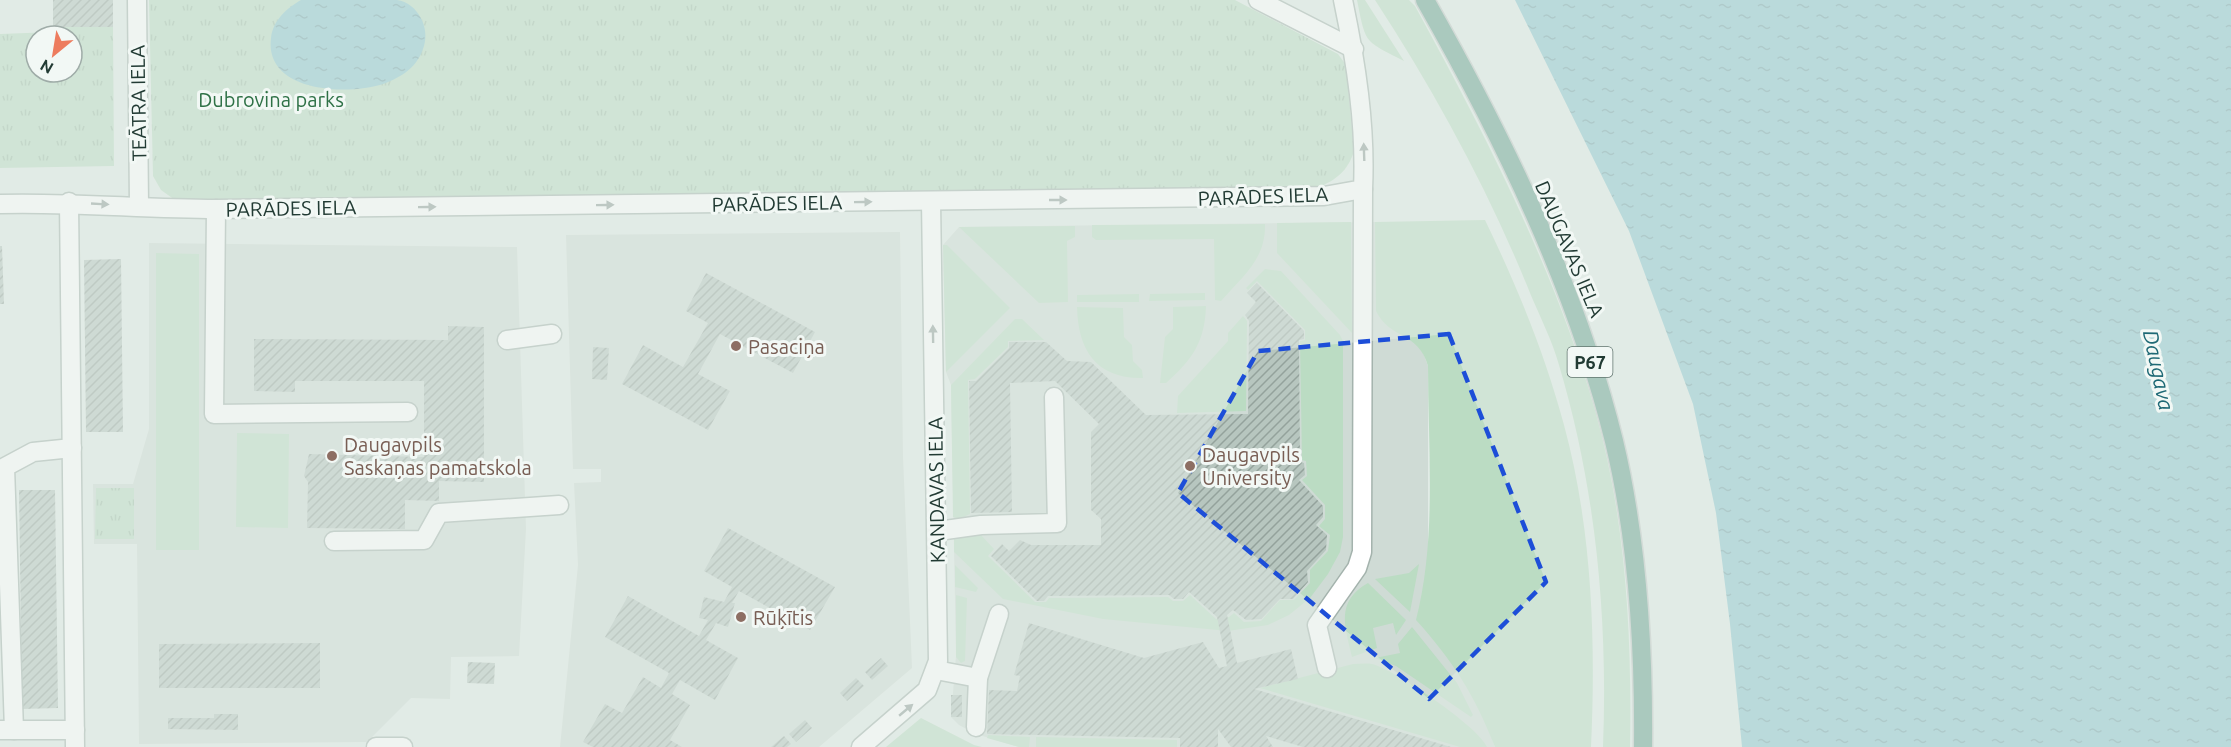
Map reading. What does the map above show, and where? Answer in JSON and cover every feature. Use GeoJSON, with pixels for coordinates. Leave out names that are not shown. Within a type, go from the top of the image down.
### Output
{"type":"FeatureCollection","features":[{"type":"Feature","properties":{"kind":"main road","name":"DAUGAVAS IELA"},"geometry":{"type":"LineString","coordinates":[[1425,0],[1495,133],[1540,230],[1579,328],[1610,429],[1631,531],[1639,605],[1643,747]]}},
{"type":"Feature","properties":{"kind":"street","name":"TEĀTRA IELA"},"geometry":{"type":"LineString","coordinates":[[137,0],[139,206]]}},
{"type":"Feature","properties":{"kind":"street"},"geometry":{"type":"LineString","coordinates":[[1258,0],[1354,50]]}},
{"type":"Feature","properties":{"kind":"street"},"geometry":{"type":"LineString","coordinates":[[1327,668],[1317,625],[1357,568],[1362,552],[1365,154],[1354,50],[1343,0]]}},
{"type":"Feature","properties":{"kind":"street","name":"PARĀDES IELA"},"geometry":{"type":"LineString","coordinates":[[0,204],[69,202],[216,209],[1270,198],[1324,196],[1363,189]]}},
{"type":"Feature","properties":{"kind":"street","name":"KANDAVAS IELA"},"geometry":{"type":"LineString","coordinates":[[861,747],[927,690],[938,661],[938,531],[931,201]]}},
{"type":"Feature","properties":{"kind":"street"},"geometry":{"type":"LineString","coordinates":[[69,202],[72,448],[75,738],[7,730],[3,467],[33,452],[72,448]]}},
{"type":"Feature","properties":{"kind":"street"},"geometry":{"type":"LineString","coordinates":[[216,209],[214,414],[408,412]]}},
{"type":"Feature","properties":{"kind":"street"},"geometry":{"type":"LineString","coordinates":[[507,340],[552,334]]}},
{"type":"Feature","properties":{"kind":"street"},"geometry":{"type":"LineString","coordinates":[[938,531],[981,525],[1056,523],[1054,398]]}},
{"type":"Feature","properties":{"kind":"street"},"geometry":{"type":"LineString","coordinates":[[334,541],[424,540],[439,513],[559,505]]}},
{"type":"Feature","properties":{"kind":"street"},"geometry":{"type":"LineString","coordinates":[[976,728],[978,678],[999,614]]}},
{"type":"Feature","properties":{"kind":"street"},"geometry":{"type":"LineString","coordinates":[[936,670],[978,678]]}},
{"type":"Feature","properties":{"kind":"street"},"geometry":{"type":"LineString","coordinates":[[376,747],[404,747]]}},
{"type":"Feature","properties":{"kind":"highlighted area"},"geometry":{"type":"Polygon","coordinates":[[[1449,334],[1546,582],[1429,699],[1178,493],[1258,351],[1449,334]]]}},
{"type":"Feature","properties":{"kind":"shaded area","name":"Daugavpils University"},"geometry":{"type":"Polygon","coordinates":[[[1375,222],[1428,366],[1428,547],[1495,747],[1019,747],[976,734],[959,725],[951,717],[956,656],[951,385],[946,372],[943,245],[959,227],[1375,222]]]}},
{"type":"Feature","properties":{"kind":"shaded area"},"geometry":{"type":"Polygon","coordinates":[[[900,232],[903,457],[912,668],[819,747],[560,747],[578,565],[574,483],[601,482],[601,469],[573,469],[566,235],[900,232]]]}},
{"type":"Feature","properties":{"kind":"shaded area","name":"Daugavpils Saskaņas pamatskola"},"geometry":{"type":"Polygon","coordinates":[[[149,243],[517,247],[526,529],[519,656],[451,657],[450,699],[411,698],[367,742],[139,744],[137,544],[94,544],[93,484],[133,484],[149,429],[149,243]]]}},
{"type":"Feature","properties":{"kind":"green space","name":"Dubrovina parks"},"geometry":{"type":"Polygon","coordinates":[[[149,0],[1235,0],[1338,54],[1346,65],[1354,151],[1340,174],[1317,188],[175,200],[161,190],[153,176],[149,0]]]}},
{"type":"Feature","properties":{"kind":"green space"},"geometry":{"type":"Polygon","coordinates":[[[1357,0],[1365,0],[1404,61],[1369,40],[1365,34],[1357,0]]]}},
{"type":"Feature","properties":{"kind":"green space"},"geometry":{"type":"Polygon","coordinates":[[[1375,0],[1409,0],[1415,6],[1516,204],[1560,305],[1578,357],[1605,451],[1620,535],[1630,662],[1630,747],[1603,747],[1603,650],[1597,554],[1582,459],[1572,412],[1556,356],[1514,255],[1479,180],[1440,106],[1375,0]]]}},
{"type":"Feature","properties":{"kind":"green space"},"geometry":{"type":"Polygon","coordinates":[[[84,27],[113,27],[114,166],[0,168],[0,34],[24,33],[24,84],[84,84],[84,27]]]}},
{"type":"Feature","properties":{"kind":"green space"},"geometry":{"type":"Polygon","coordinates":[[[1485,220],[1539,346],[1564,425],[1573,464],[1581,504],[1590,584],[1593,666],[1591,747],[1495,747],[1462,679],[1416,620],[1423,589],[1429,526],[1428,366],[1418,347],[1389,327],[1376,311],[1375,222],[1485,220]]]}},
{"type":"Feature","properties":{"kind":"green space"},"geometry":{"type":"Polygon","coordinates":[[[1351,222],[1352,333],[1277,253],[1277,223],[1351,222]]]}},
{"type":"Feature","properties":{"kind":"green space"},"geometry":{"type":"Polygon","coordinates":[[[1265,224],[1262,247],[1252,266],[1221,301],[1215,300],[1214,239],[1096,240],[1092,237],[1092,225],[1265,224]]]}},
{"type":"Feature","properties":{"kind":"green space"},"geometry":{"type":"Polygon","coordinates":[[[1075,226],[1075,237],[1067,241],[1068,302],[1039,303],[959,227],[1075,226]]]}},
{"type":"Feature","properties":{"kind":"green space"},"geometry":{"type":"Polygon","coordinates":[[[943,245],[947,245],[1010,308],[946,372],[943,245]]]}},
{"type":"Feature","properties":{"kind":"green space"},"geometry":{"type":"Polygon","coordinates":[[[156,253],[199,254],[199,550],[156,550],[156,253]]]}},
{"type":"Feature","properties":{"kind":"green space"},"geometry":{"type":"Polygon","coordinates":[[[1265,269],[1281,271],[1343,341],[1343,537],[1340,552],[1328,574],[1310,598],[1289,615],[1268,625],[1228,631],[1103,619],[1003,599],[954,552],[954,537],[981,535],[994,549],[988,556],[1035,602],[1046,602],[1049,598],[1168,597],[1173,601],[1183,601],[1190,595],[1216,619],[1229,617],[1234,613],[1244,622],[1261,621],[1280,600],[1294,600],[1310,583],[1310,570],[1328,551],[1330,535],[1319,526],[1325,519],[1325,505],[1302,480],[1307,476],[1306,461],[1302,460],[1300,341],[1305,340],[1305,330],[1257,281],[1248,290],[1246,288],[1265,269]]]}},
{"type":"Feature","properties":{"kind":"green space"},"geometry":{"type":"Polygon","coordinates":[[[1205,293],[1205,300],[1149,301],[1150,294],[1205,293]]]}},
{"type":"Feature","properties":{"kind":"green space"},"geometry":{"type":"Polygon","coordinates":[[[1139,294],[1139,302],[1077,302],[1077,295],[1139,294]]]}},
{"type":"Feature","properties":{"kind":"green space"},"geometry":{"type":"Polygon","coordinates":[[[1206,306],[1200,340],[1190,358],[1166,383],[1160,383],[1165,337],[1173,329],[1173,307],[1206,306]]]}},
{"type":"Feature","properties":{"kind":"green space"},"geometry":{"type":"Polygon","coordinates":[[[1077,307],[1123,308],[1124,337],[1132,345],[1133,361],[1142,370],[1143,378],[1113,373],[1093,359],[1081,336],[1077,307]]]}},
{"type":"Feature","properties":{"kind":"green space"},"geometry":{"type":"Polygon","coordinates":[[[1243,316],[1247,321],[1246,411],[1177,413],[1178,396],[1228,341],[1228,333],[1243,316]]]}},
{"type":"Feature","properties":{"kind":"green space"},"geometry":{"type":"Polygon","coordinates":[[[1015,319],[1022,319],[1044,340],[1008,341],[1008,347],[975,379],[968,380],[970,514],[959,519],[953,517],[951,385],[1015,319]]]}},
{"type":"Feature","properties":{"kind":"green space"},"geometry":{"type":"Polygon","coordinates":[[[237,433],[289,434],[288,528],[236,527],[237,433]]]}},
{"type":"Feature","properties":{"kind":"green space"},"geometry":{"type":"Polygon","coordinates":[[[96,488],[134,488],[134,539],[95,539],[96,488]]]}},
{"type":"Feature","properties":{"kind":"green space"},"geometry":{"type":"Polygon","coordinates":[[[1419,564],[1410,612],[1375,579],[1409,573],[1419,564]]]}},
{"type":"Feature","properties":{"kind":"green space"},"geometry":{"type":"Polygon","coordinates":[[[955,565],[978,588],[976,592],[955,587],[955,565]]]}},
{"type":"Feature","properties":{"kind":"green space"},"geometry":{"type":"Polygon","coordinates":[[[1368,583],[1406,620],[1396,635],[1393,623],[1373,628],[1377,648],[1352,657],[1345,616],[1351,598],[1368,583]]]}},
{"type":"Feature","properties":{"kind":"green space"},"geometry":{"type":"Polygon","coordinates":[[[956,595],[967,598],[965,661],[961,663],[956,657],[956,595]]]}},
{"type":"Feature","properties":{"kind":"green space"},"geometry":{"type":"Polygon","coordinates":[[[1412,627],[1457,683],[1473,715],[1471,717],[1396,666],[1375,658],[1400,653],[1398,644],[1412,627]]]}},
{"type":"Feature","properties":{"kind":"green space"},"geometry":{"type":"Polygon","coordinates":[[[1353,664],[1372,664],[1383,668],[1416,687],[1469,726],[1487,747],[1460,747],[1260,688],[1353,664]]]}},
{"type":"Feature","properties":{"kind":"green space"},"geometry":{"type":"Polygon","coordinates":[[[921,718],[974,745],[982,747],[886,747],[921,718]]]}},
{"type":"Feature","properties":{"kind":"green space"},"geometry":{"type":"Polygon","coordinates":[[[988,735],[1030,737],[1029,747],[1019,747],[987,738],[988,735]]]}},
{"type":"Feature","properties":{"kind":"green space"},"geometry":{"type":"Polygon","coordinates":[[[1036,737],[1177,740],[1177,747],[1036,747],[1036,737]]]}},
{"type":"Feature","properties":{"kind":"water"},"geometry":{"type":"Polygon","coordinates":[[[301,0],[397,0],[404,2],[416,11],[424,24],[424,46],[418,60],[397,78],[368,88],[330,89],[311,86],[294,79],[280,70],[272,56],[271,38],[282,15],[301,0]]]}},
{"type":"Feature","properties":{"kind":"water","name":"Daugava"},"geometry":{"type":"Polygon","coordinates":[[[1515,0],[2231,0],[2231,747],[1742,747],[1716,513],[1693,404],[1629,231],[1515,0]]]}},
{"type":"Feature","properties":{"kind":"building"},"geometry":{"type":"Polygon","coordinates":[[[53,0],[113,0],[113,27],[53,24],[53,0]]]}},
{"type":"Feature","properties":{"kind":"building"},"geometry":{"type":"Polygon","coordinates":[[[0,246],[2,246],[4,304],[0,304],[0,246]]]}},
{"type":"Feature","properties":{"kind":"building"},"geometry":{"type":"Polygon","coordinates":[[[121,259],[123,432],[86,432],[84,260],[121,259]]]}},
{"type":"Feature","properties":{"kind":"building"},"geometry":{"type":"Polygon","coordinates":[[[706,273],[815,332],[793,373],[720,334],[698,374],[730,391],[708,430],[622,384],[643,345],[683,367],[708,323],[686,311],[706,273]]]}},
{"type":"Feature","properties":{"kind":"building"},"geometry":{"type":"Polygon","coordinates":[[[1257,283],[1304,331],[1304,339],[1299,340],[1300,462],[1304,463],[1305,475],[1299,480],[1323,506],[1323,517],[1316,525],[1327,535],[1326,550],[1307,571],[1308,582],[1293,599],[1280,599],[1261,619],[1246,620],[1233,610],[1227,615],[1237,663],[1291,649],[1298,679],[1254,689],[1451,747],[1303,747],[1266,736],[1273,747],[1231,747],[1218,729],[1218,747],[1180,747],[1180,738],[987,734],[989,690],[1017,691],[1020,676],[1014,675],[1029,623],[1144,658],[1203,642],[1219,668],[1227,666],[1217,617],[1189,592],[1183,599],[1174,599],[1169,595],[1048,596],[1044,601],[1037,601],[991,556],[1002,544],[1009,551],[1020,540],[1031,545],[1101,545],[1101,519],[1091,510],[1091,432],[1099,424],[1055,381],[1010,383],[1012,512],[971,513],[969,381],[976,381],[1009,348],[1009,342],[1046,342],[1067,361],[1091,362],[1146,415],[1248,414],[1249,321],[1245,315],[1256,302],[1247,293],[1257,283]]]}},
{"type":"Feature","properties":{"kind":"building"},"geometry":{"type":"Polygon","coordinates":[[[448,326],[484,327],[484,482],[439,481],[439,501],[405,500],[405,529],[307,528],[308,482],[304,476],[309,454],[424,457],[424,381],[295,381],[295,392],[254,391],[254,339],[448,340],[448,326]]]}},
{"type":"Feature","properties":{"kind":"building"},"geometry":{"type":"Polygon","coordinates":[[[593,347],[609,348],[607,380],[592,379],[593,347]]]}},
{"type":"Feature","properties":{"kind":"building"},"geometry":{"type":"Polygon","coordinates":[[[19,490],[55,490],[58,708],[22,709],[19,490]]]}},
{"type":"Feature","properties":{"kind":"building"},"geometry":{"type":"Polygon","coordinates":[[[728,528],[835,587],[810,630],[739,591],[732,603],[735,603],[728,627],[716,623],[706,640],[738,658],[715,700],[680,680],[672,694],[690,705],[670,740],[682,747],[593,747],[583,742],[605,704],[622,713],[643,677],[661,688],[669,673],[605,637],[628,596],[699,636],[708,620],[699,618],[704,597],[724,602],[732,587],[704,571],[728,528]]]}},
{"type":"Feature","properties":{"kind":"building"},"geometry":{"type":"Polygon","coordinates":[[[320,643],[320,688],[159,688],[159,644],[320,643]]]}},
{"type":"Feature","properties":{"kind":"building"},"geometry":{"type":"Polygon","coordinates":[[[881,658],[888,666],[872,680],[865,672],[881,658]]]}},
{"type":"Feature","properties":{"kind":"building"},"geometry":{"type":"Polygon","coordinates":[[[468,662],[495,663],[494,684],[467,683],[468,662]]]}},
{"type":"Feature","properties":{"kind":"building"},"geometry":{"type":"Polygon","coordinates":[[[856,678],[864,686],[847,701],[840,693],[856,678]]]}},
{"type":"Feature","properties":{"kind":"building"},"geometry":{"type":"Polygon","coordinates":[[[951,695],[962,695],[962,717],[951,717],[951,695]]]}},
{"type":"Feature","properties":{"kind":"building"},"geometry":{"type":"Polygon","coordinates":[[[214,714],[238,714],[238,730],[168,729],[168,718],[214,718],[214,714]]]}},
{"type":"Feature","properties":{"kind":"building"},"geometry":{"type":"Polygon","coordinates":[[[805,720],[812,728],[796,742],[789,734],[805,720]]]}},
{"type":"Feature","properties":{"kind":"building"},"geometry":{"type":"Polygon","coordinates":[[[784,736],[791,744],[787,747],[771,747],[784,736]]]}},
{"type":"Feature","properties":{"kind":"place","name":"Pasaciņa"},"geometry":{"type":"Point","coordinates":[736,346]}},
{"type":"Feature","properties":{"kind":"place","name":"Daugavpils Saskaņas pamatskola"},"geometry":{"type":"Point","coordinates":[332,456]}},
{"type":"Feature","properties":{"kind":"place","name":"Daugavpils University"},"geometry":{"type":"Point","coordinates":[1190,466]}},
{"type":"Feature","properties":{"kind":"place","name":"Rūķītis"},"geometry":{"type":"Point","coordinates":[741,617]}}]}
